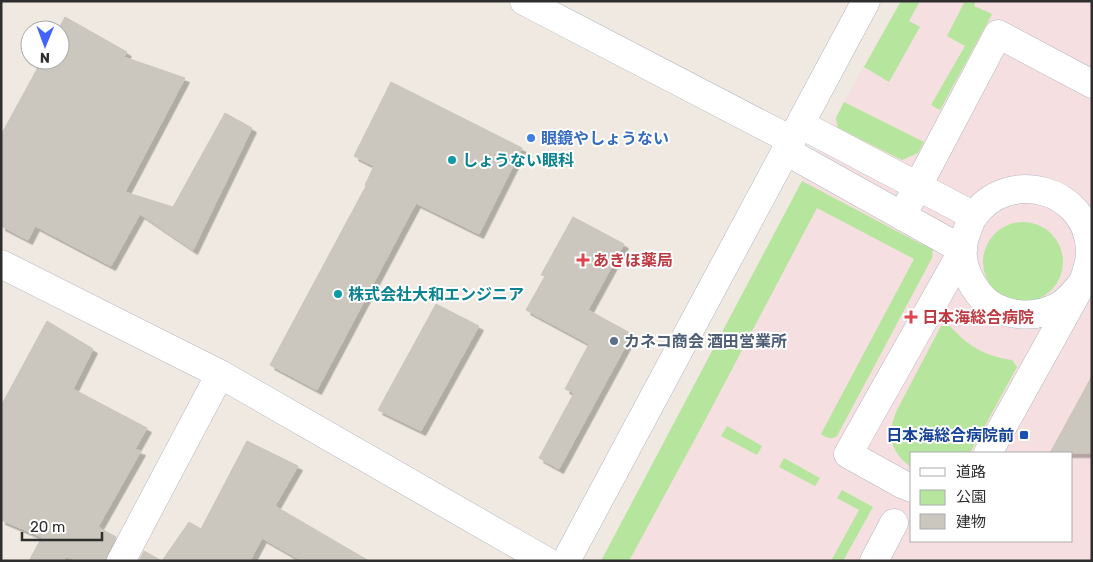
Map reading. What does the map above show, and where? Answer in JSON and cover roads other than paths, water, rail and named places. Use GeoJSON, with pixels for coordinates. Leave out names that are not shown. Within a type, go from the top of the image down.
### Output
{"type":"FeatureCollection","features":[{"type":"Feature","properties":{"kind":"street"},"geometry":{"type":"LineString","coordinates":[[524,1],[792,138],[917,186],[974,216]]}},
{"type":"Feature","properties":{"kind":"street"},"geometry":{"type":"LineString","coordinates":[[566,561],[866,1]]}},
{"type":"Feature","properties":{"kind":"street"},"geometry":{"type":"LineString","coordinates":[[902,216],[998,34],[1092,84]]}},
{"type":"Feature","properties":{"kind":"street"},"geometry":{"type":"LineString","coordinates":[[792,138],[902,216],[962,250]]}},
{"type":"Feature","properties":{"kind":"street"},"geometry":{"type":"LineString","coordinates":[[989,452],[1083,282],[1090,250],[1088,233],[1070,205],[1056,196],[1041,190],[1025,188],[1008,191],[993,198],[980,208],[974,216],[964,237],[962,250],[966,270],[972,285],[983,298],[996,308],[1028,315],[1045,312],[1060,306],[1073,295],[1083,282]]}},
{"type":"Feature","properties":{"kind":"street"},"geometry":{"type":"LineString","coordinates":[[910,487],[848,454],[962,250]]}},
{"type":"Feature","properties":{"kind":"street"},"geometry":{"type":"LineString","coordinates":[[1,264],[220,374],[546,561]]}},
{"type":"Feature","properties":{"kind":"street"},"geometry":{"type":"LineString","coordinates":[[120,561],[220,374]]}},
{"type":"Feature","properties":{"kind":"street"},"geometry":{"type":"LineString","coordinates":[[874,561],[894,524]]}},
{"type":"Feature","properties":{"kind":"place","name":"眼鏡やしょうない"},"geometry":{"type":"Point","coordinates":[531,138]}},
{"type":"Feature","properties":{"kind":"place","name":"しょうない眼科"},"geometry":{"type":"Point","coordinates":[452,160]}},
{"type":"Feature","properties":{"kind":"place","name":"あきほ薬局"},"geometry":{"type":"Point","coordinates":[583,260]}},
{"type":"Feature","properties":{"kind":"place","name":"株式会社大和エンジニア"},"geometry":{"type":"Point","coordinates":[338,294]}},
{"type":"Feature","properties":{"kind":"place","name":"日本海総合病院"},"geometry":{"type":"Point","coordinates":[911,317]}},
{"type":"Feature","properties":{"kind":"place","name":"カネコ商会 酒田営業所"},"geometry":{"type":"Point","coordinates":[614,341]}},
{"type":"Feature","properties":{"kind":"place","name":"日本海総合病院前"},"geometry":{"type":"Point","coordinates":[1024,435]}}]}
